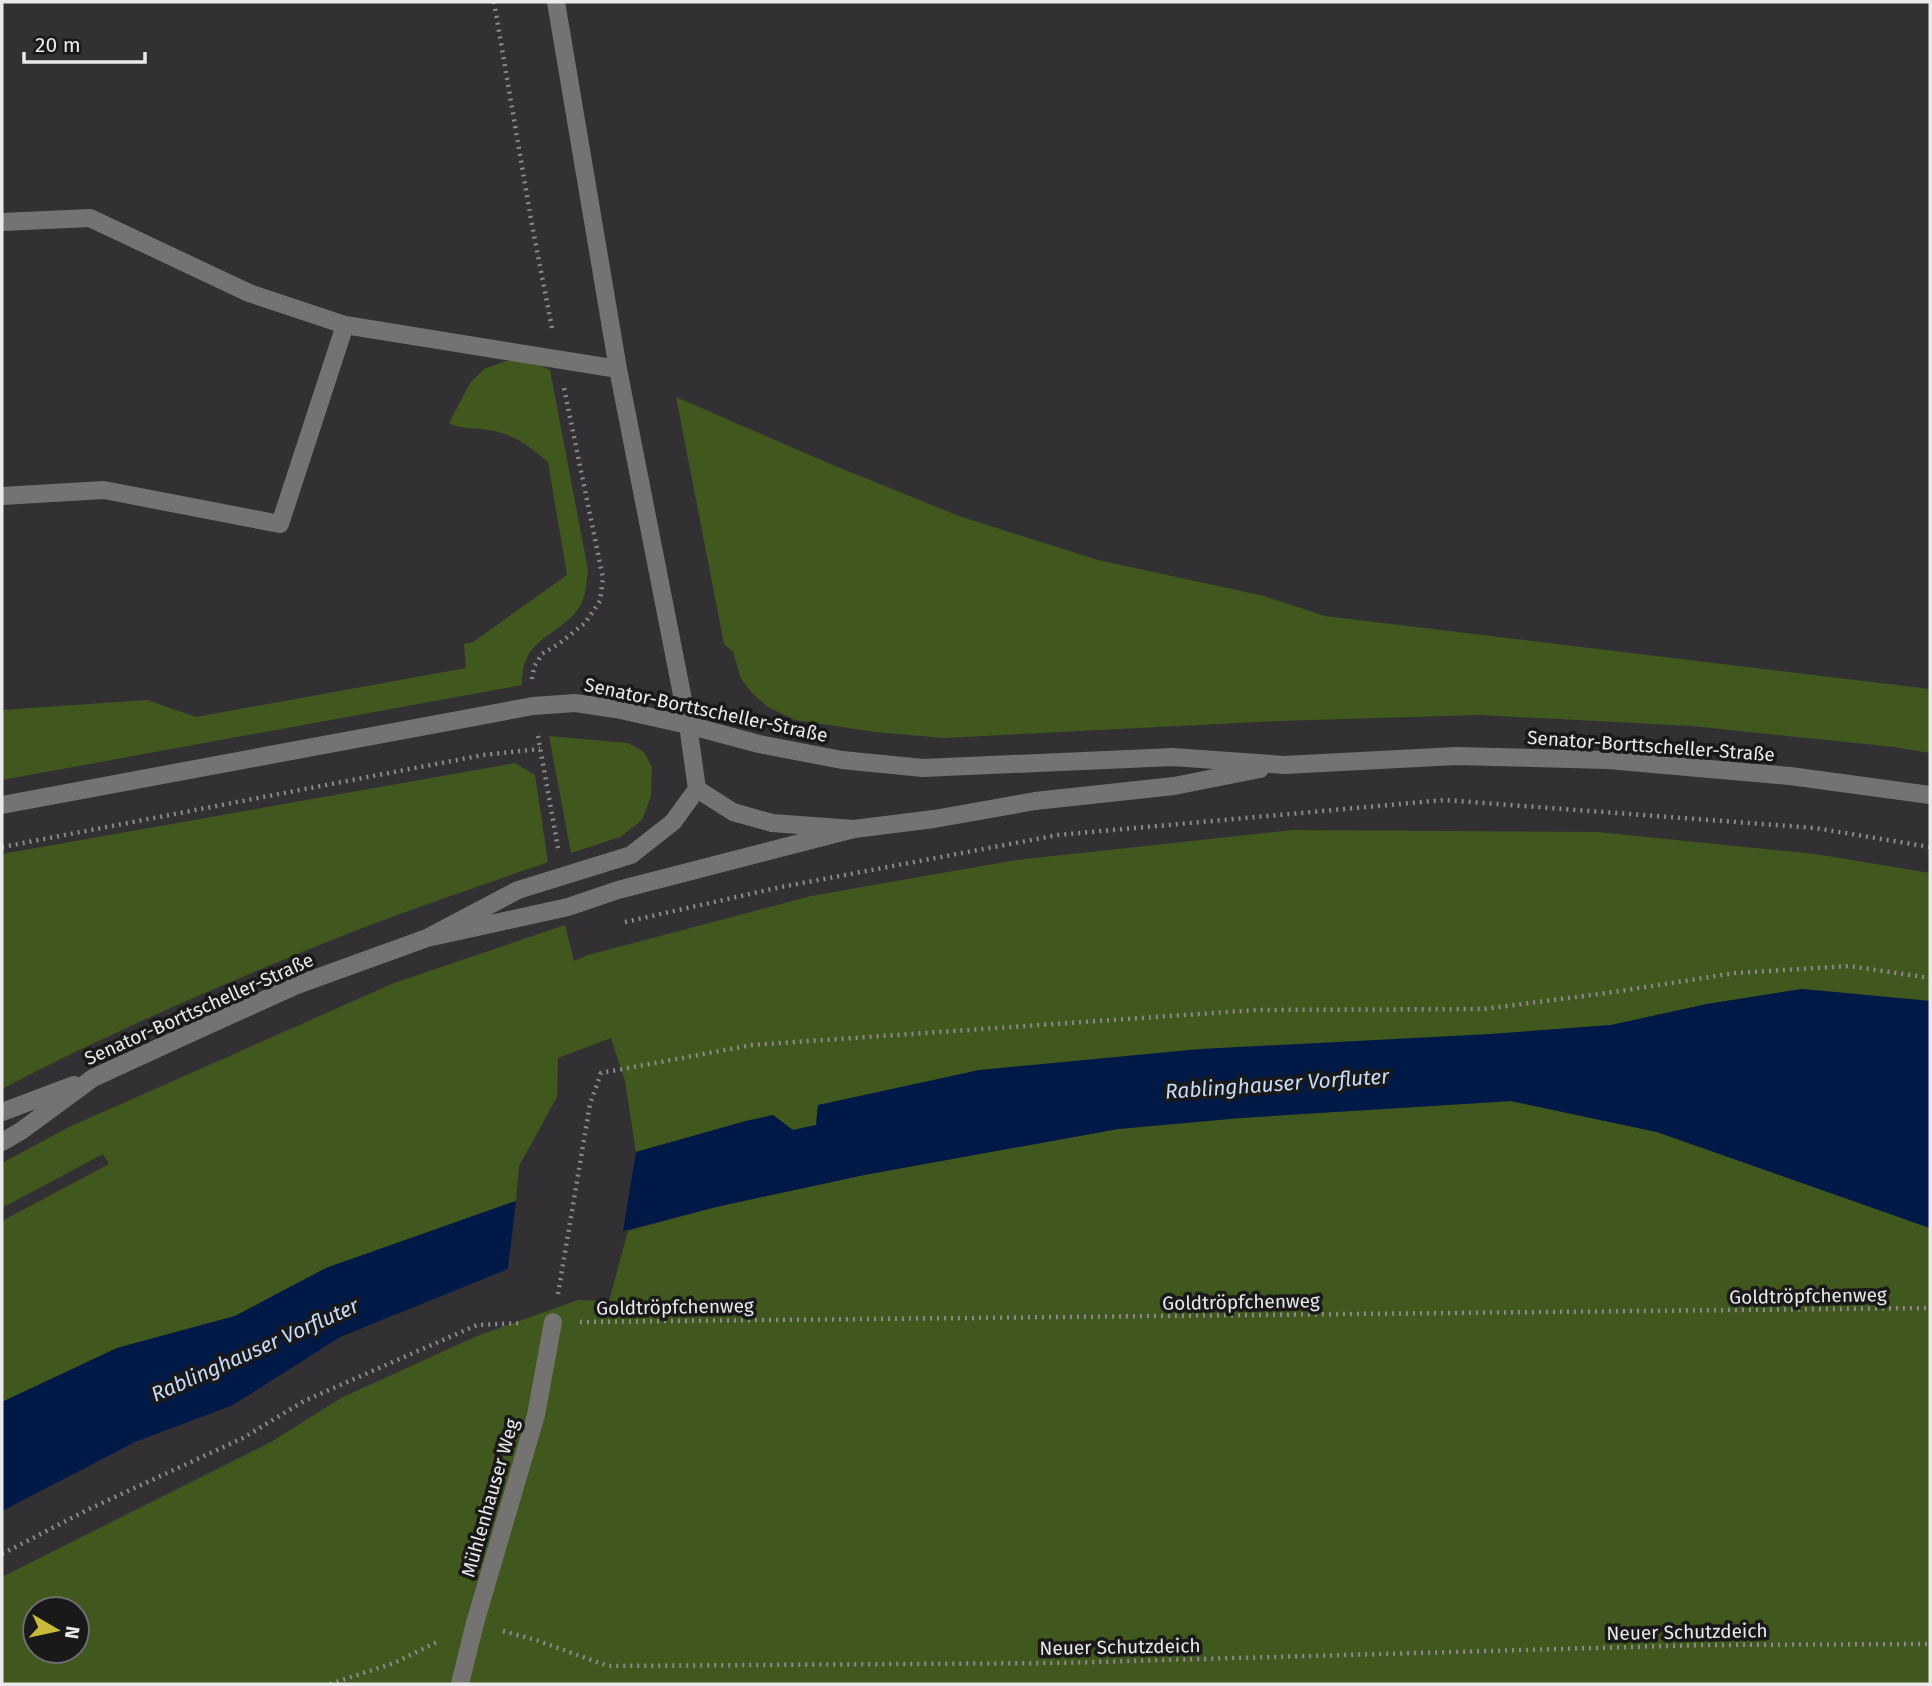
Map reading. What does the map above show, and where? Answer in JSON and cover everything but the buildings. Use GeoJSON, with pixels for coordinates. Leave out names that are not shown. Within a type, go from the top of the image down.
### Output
{"type":"FeatureCollection","features":[{"type":"Feature","properties":{"kind":"street"},"geometry":{"type":"LineString","coordinates":[[556,2],[618,369],[688,725],[697,789],[733,811],[772,822],[854,829]]}},
{"type":"Feature","properties":{"kind":"street"},"geometry":{"type":"LineString","coordinates":[[2,222],[90,218],[249,293],[345,325],[618,369]]}},
{"type":"Feature","properties":{"kind":"street"},"geometry":{"type":"LineString","coordinates":[[2,496],[104,490],[280,524],[345,325]]}},
{"type":"Feature","properties":{"kind":"street","name":"Senator-Borttscheller-Straße"},"geometry":{"type":"LineString","coordinates":[[2,805],[533,706],[575,703],[616,709],[759,744],[842,760],[923,768],[1173,757],[1284,765],[1456,756],[1608,760],[1790,776],[1930,794]]}},
{"type":"Feature","properties":{"kind":"street","name":"Senator-Borttscheller-Straße"},"geometry":{"type":"LineString","coordinates":[[2,1142],[22,1131],[93,1078],[296,985],[427,938],[568,907],[631,887],[854,829],[934,819],[1035,801],[1174,786],[1284,765]]}},
{"type":"Feature","properties":{"kind":"street","name":"Senator-Borttscheller-Straße"},"geometry":{"type":"LineString","coordinates":[[427,938],[518,890],[631,855],[673,822],[697,789]]}},
{"type":"Feature","properties":{"kind":"street"},"geometry":{"type":"LineString","coordinates":[[2,1112],[93,1078]]}},
{"type":"Feature","properties":{"kind":"street","name":"Mühlenhauser Weg"},"geometry":{"type":"LineString","coordinates":[[460,1684],[475,1623],[536,1415],[553,1322]]}},
{"type":"Feature","properties":{"kind":"path"},"geometry":{"type":"LineString","coordinates":[[494,2],[532,225],[603,578]]}},
{"type":"Feature","properties":{"kind":"path"},"geometry":{"type":"LineString","coordinates":[[2,847],[484,755],[540,749]]}},
{"type":"Feature","properties":{"kind":"path"},"geometry":{"type":"LineString","coordinates":[[553,1322],[590,1104],[601,1073],[752,1045],[1255,1010],[1484,1009],[1735,973],[1849,967],[1930,978]]}},
{"type":"Feature","properties":{"kind":"path","name":"Goldtröpfchenweg"},"geometry":{"type":"LineString","coordinates":[[2,1554],[89,1509],[243,1438],[303,1401],[477,1325],[553,1322],[1930,1308]]}},
{"type":"Feature","properties":{"kind":"path"},"geometry":{"type":"LineString","coordinates":[[330,1684],[394,1663],[475,1623]]}},
{"type":"Feature","properties":{"kind":"path","name":"Neuer Schutzdeich"},"geometry":{"type":"LineString","coordinates":[[475,1623],[536,1640],[608,1666],[1058,1663],[1703,1645],[1930,1644]]}},
{"type":"Feature","properties":{"kind":"green space"},"geometry":{"type":"Polygon","coordinates":[[[506,361],[531,362],[550,370],[588,570],[582,603],[567,621],[532,649],[523,670],[522,685],[2,780],[2,710],[147,700],[196,717],[466,668],[464,644],[473,642],[567,575],[548,462],[506,434],[449,423],[470,383],[484,369],[506,361]]]}},
{"type":"Feature","properties":{"kind":"green space"},"geometry":{"type":"Polygon","coordinates":[[[676,397],[959,516],[1098,560],[1264,596],[1325,616],[1930,689],[1930,753],[1692,726],[1479,715],[1279,721],[944,738],[875,732],[795,720],[768,707],[752,693],[741,679],[733,652],[724,644],[676,397]]]}},
{"type":"Feature","properties":{"kind":"green space"},"geometry":{"type":"Polygon","coordinates":[[[549,736],[628,743],[644,752],[652,767],[651,796],[642,820],[620,837],[571,853],[549,736]]]}},
{"type":"Feature","properties":{"kind":"green space"},"geometry":{"type":"Polygon","coordinates":[[[515,763],[535,775],[548,862],[372,924],[259,970],[130,1026],[2,1089],[2,854],[515,763]]]}},
{"type":"Feature","properties":{"kind":"green space"},"geometry":{"type":"Polygon","coordinates":[[[1293,830],[1597,832],[1815,854],[1930,873],[1930,1001],[1802,989],[1707,1004],[1611,1025],[1491,1034],[818,1105],[816,1125],[793,1130],[746,1121],[636,1152],[625,1081],[611,1038],[558,1058],[557,1097],[519,1166],[516,1201],[326,1268],[235,1316],[117,1348],[2,1402],[2,1221],[109,1164],[103,1154],[2,1208],[2,1163],[69,1127],[394,983],[565,925],[574,961],[811,896],[1016,860],[1293,830]]]}},
{"type":"Feature","properties":{"kind":"green space"},"geometry":{"type":"Polygon","coordinates":[[[1511,1101],[1657,1132],[1930,1228],[1930,1684],[2,1684],[2,1577],[271,1442],[341,1398],[477,1336],[578,1300],[609,1301],[628,1231],[716,1207],[864,1175],[1118,1129],[1240,1118],[1511,1101]]]}},
{"type":"Feature","properties":{"kind":"water","name":"Rablinghauser Vorfluter"},"geometry":{"type":"Polygon","coordinates":[[[1802,989],[1930,1001],[1930,1228],[1657,1132],[1511,1101],[1240,1118],[1118,1129],[864,1175],[716,1207],[623,1231],[636,1152],[773,1115],[793,1130],[816,1125],[818,1105],[979,1070],[1200,1049],[1611,1025],[1707,1004],[1802,989]]]}},
{"type":"Feature","properties":{"kind":"water","name":"Rablinghauser Vorfluter"},"geometry":{"type":"Polygon","coordinates":[[[516,1201],[508,1269],[340,1337],[233,1405],[135,1442],[2,1511],[2,1402],[117,1348],[235,1316],[326,1268],[516,1201]]]}}]}
